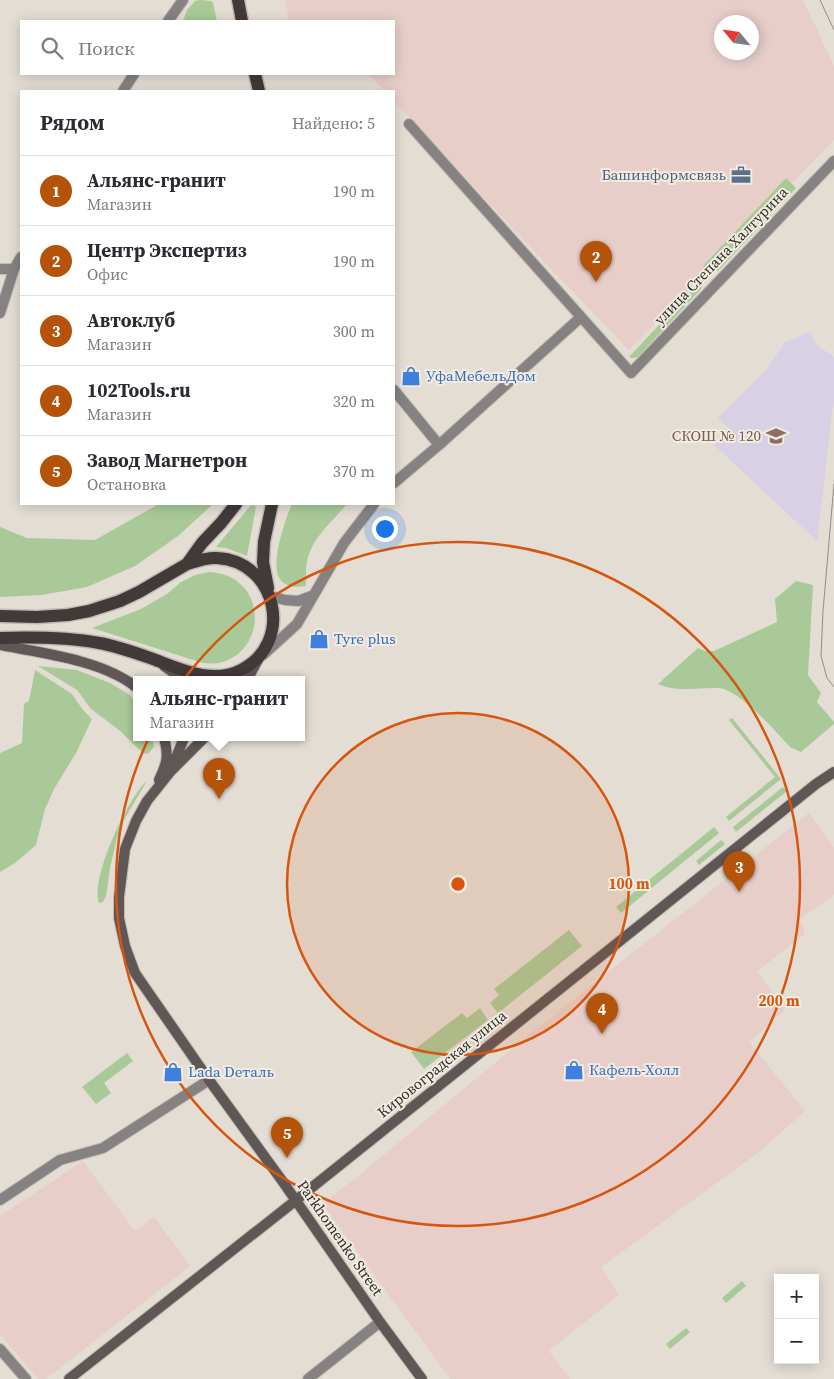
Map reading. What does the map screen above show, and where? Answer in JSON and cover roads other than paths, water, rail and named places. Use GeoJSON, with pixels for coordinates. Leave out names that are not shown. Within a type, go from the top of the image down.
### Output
{"type":"FeatureCollection","features":[{"type":"Feature","properties":{"kind":"main road"},"geometry":{"type":"LineString","coordinates":[[238,0],[242,20]]}},
{"type":"Feature","properties":{"kind":"main road"},"geometry":{"type":"LineString","coordinates":[[255,75],[259,90]]}},
{"type":"Feature","properties":{"kind":"main road"},"geometry":{"type":"LineString","coordinates":[[188,564],[202,543],[235,505]]}},
{"type":"Feature","properties":{"kind":"main road"},"geometry":{"type":"LineString","coordinates":[[249,676],[270,637],[274,622],[273,607],[263,562],[264,542],[272,505]]}},
{"type":"Feature","properties":{"kind":"main road"},"geometry":{"type":"LineString","coordinates":[[0,616],[37,618],[68,615],[89,610],[139,592],[188,564],[206,558],[226,559],[244,566],[259,578],[270,596]]}},
{"type":"Feature","properties":{"kind":"main road"},"geometry":{"type":"LineString","coordinates":[[0,638],[37,637],[100,643],[205,675],[218,676],[240,672],[259,658]]}},
{"type":"Feature","properties":{"kind":"main road"},"geometry":{"type":"LineString","coordinates":[[0,645],[43,653],[107,669],[125,678],[133,685]]}},
{"type":"Feature","properties":{"kind":"main road"},"geometry":{"type":"LineString","coordinates":[[152,659],[176,676]]}},
{"type":"Feature","properties":{"kind":"main road"},"geometry":{"type":"LineString","coordinates":[[147,801],[166,764],[167,749],[165,741]]}},
{"type":"Feature","properties":{"kind":"main road","name":"Parkhomenko Street"},"geometry":{"type":"LineString","coordinates":[[171,771],[183,741]]}},
{"type":"Feature","properties":{"kind":"main road","name":"Parkhomenko Street"},"geometry":{"type":"LineString","coordinates":[[201,741],[171,771],[147,801],[136,821],[125,849],[119,898],[119,918],[125,946],[135,973],[422,1379]]}},
{"type":"Feature","properties":{"kind":"main road","name":"Кировоградская улица"},"geometry":{"type":"LineString","coordinates":[[69,1379],[295,1201],[816,784],[834,772]]}},
{"type":"Feature","properties":{"kind":"street"},"geometry":{"type":"LineString","coordinates":[[169,20],[182,0]]}},
{"type":"Feature","properties":{"kind":"street"},"geometry":{"type":"LineString","coordinates":[[124,90],[133,75]]}},
{"type":"Feature","properties":{"kind":"street"},"geometry":{"type":"LineString","coordinates":[[395,482],[581,317],[409,124]]}},
{"type":"Feature","properties":{"kind":"street","name":"улица Степана Халтурина"},"geometry":{"type":"LineString","coordinates":[[581,317],[631,372],[834,161]]}},
{"type":"Feature","properties":{"kind":"street"},"geometry":{"type":"LineString","coordinates":[[0,314],[14,269],[20,259]]}},
{"type":"Feature","properties":{"kind":"street"},"geometry":{"type":"LineString","coordinates":[[0,269],[14,269]]}},
{"type":"Feature","properties":{"kind":"street"},"geometry":{"type":"LineString","coordinates":[[395,391],[439,445]]}},
{"type":"Feature","properties":{"kind":"street"},"geometry":{"type":"LineString","coordinates":[[259,658],[297,624],[344,543],[373,505]]}},
{"type":"Feature","properties":{"kind":"street"},"geometry":{"type":"LineString","coordinates":[[270,596],[298,601],[314,594]]}},
{"type":"Feature","properties":{"kind":"street"},"geometry":{"type":"LineString","coordinates":[[0,1200],[60,1160],[103,1148],[209,1080]]}},
{"type":"Feature","properties":{"kind":"street"},"geometry":{"type":"LineString","coordinates":[[308,1379],[380,1322]]}},
{"type":"Feature","properties":{"kind":"street"},"geometry":{"type":"LineString","coordinates":[[0,1349],[26,1379]]}},
{"type":"Feature","properties":{"kind":"tram line"},"geometry":{"type":"LineString","coordinates":[[820,0],[834,30]]}},
{"type":"Feature","properties":{"kind":"tram line"},"geometry":{"type":"LineString","coordinates":[[834,484],[821,656],[827,678],[834,687]]}},
{"type":"Feature","properties":{"kind":"place","name":"Башинформсвязь"},"geometry":{"type":"Point","coordinates":[741,175]}},
{"type":"Feature","properties":{"kind":"place","name":"Центр Экспертиз"},"geometry":{"type":"Point","coordinates":[596,282]}},
{"type":"Feature","properties":{"kind":"place","name":"УфаМебельДом"},"geometry":{"type":"Point","coordinates":[411,376]}},
{"type":"Feature","properties":{"kind":"place","name":"СКОШ № 120"},"geometry":{"type":"Point","coordinates":[776,436]}},
{"type":"Feature","properties":{"kind":"place","name":"Tyre plus"},"geometry":{"type":"Point","coordinates":[319,639]}},
{"type":"Feature","properties":{"kind":"place","name":"Альянс-гранит"},"geometry":{"type":"Point","coordinates":[219,799]}},
{"type":"Feature","properties":{"kind":"place","name":"Автоклуб"},"geometry":{"type":"Point","coordinates":[739,892]}},
{"type":"Feature","properties":{"kind":"place","name":"102Tools.ru"},"geometry":{"type":"Point","coordinates":[602,1034]}},
{"type":"Feature","properties":{"kind":"place","name":"Кафель-Холл"},"geometry":{"type":"Point","coordinates":[574,1070]}},
{"type":"Feature","properties":{"kind":"place","name":"Lada Dеталь"},"geometry":{"type":"Point","coordinates":[173,1072]}},
{"type":"Feature","properties":{"kind":"place","name":"Завод Магнетрон"},"geometry":{"type":"Point","coordinates":[287,1158]}}]}
